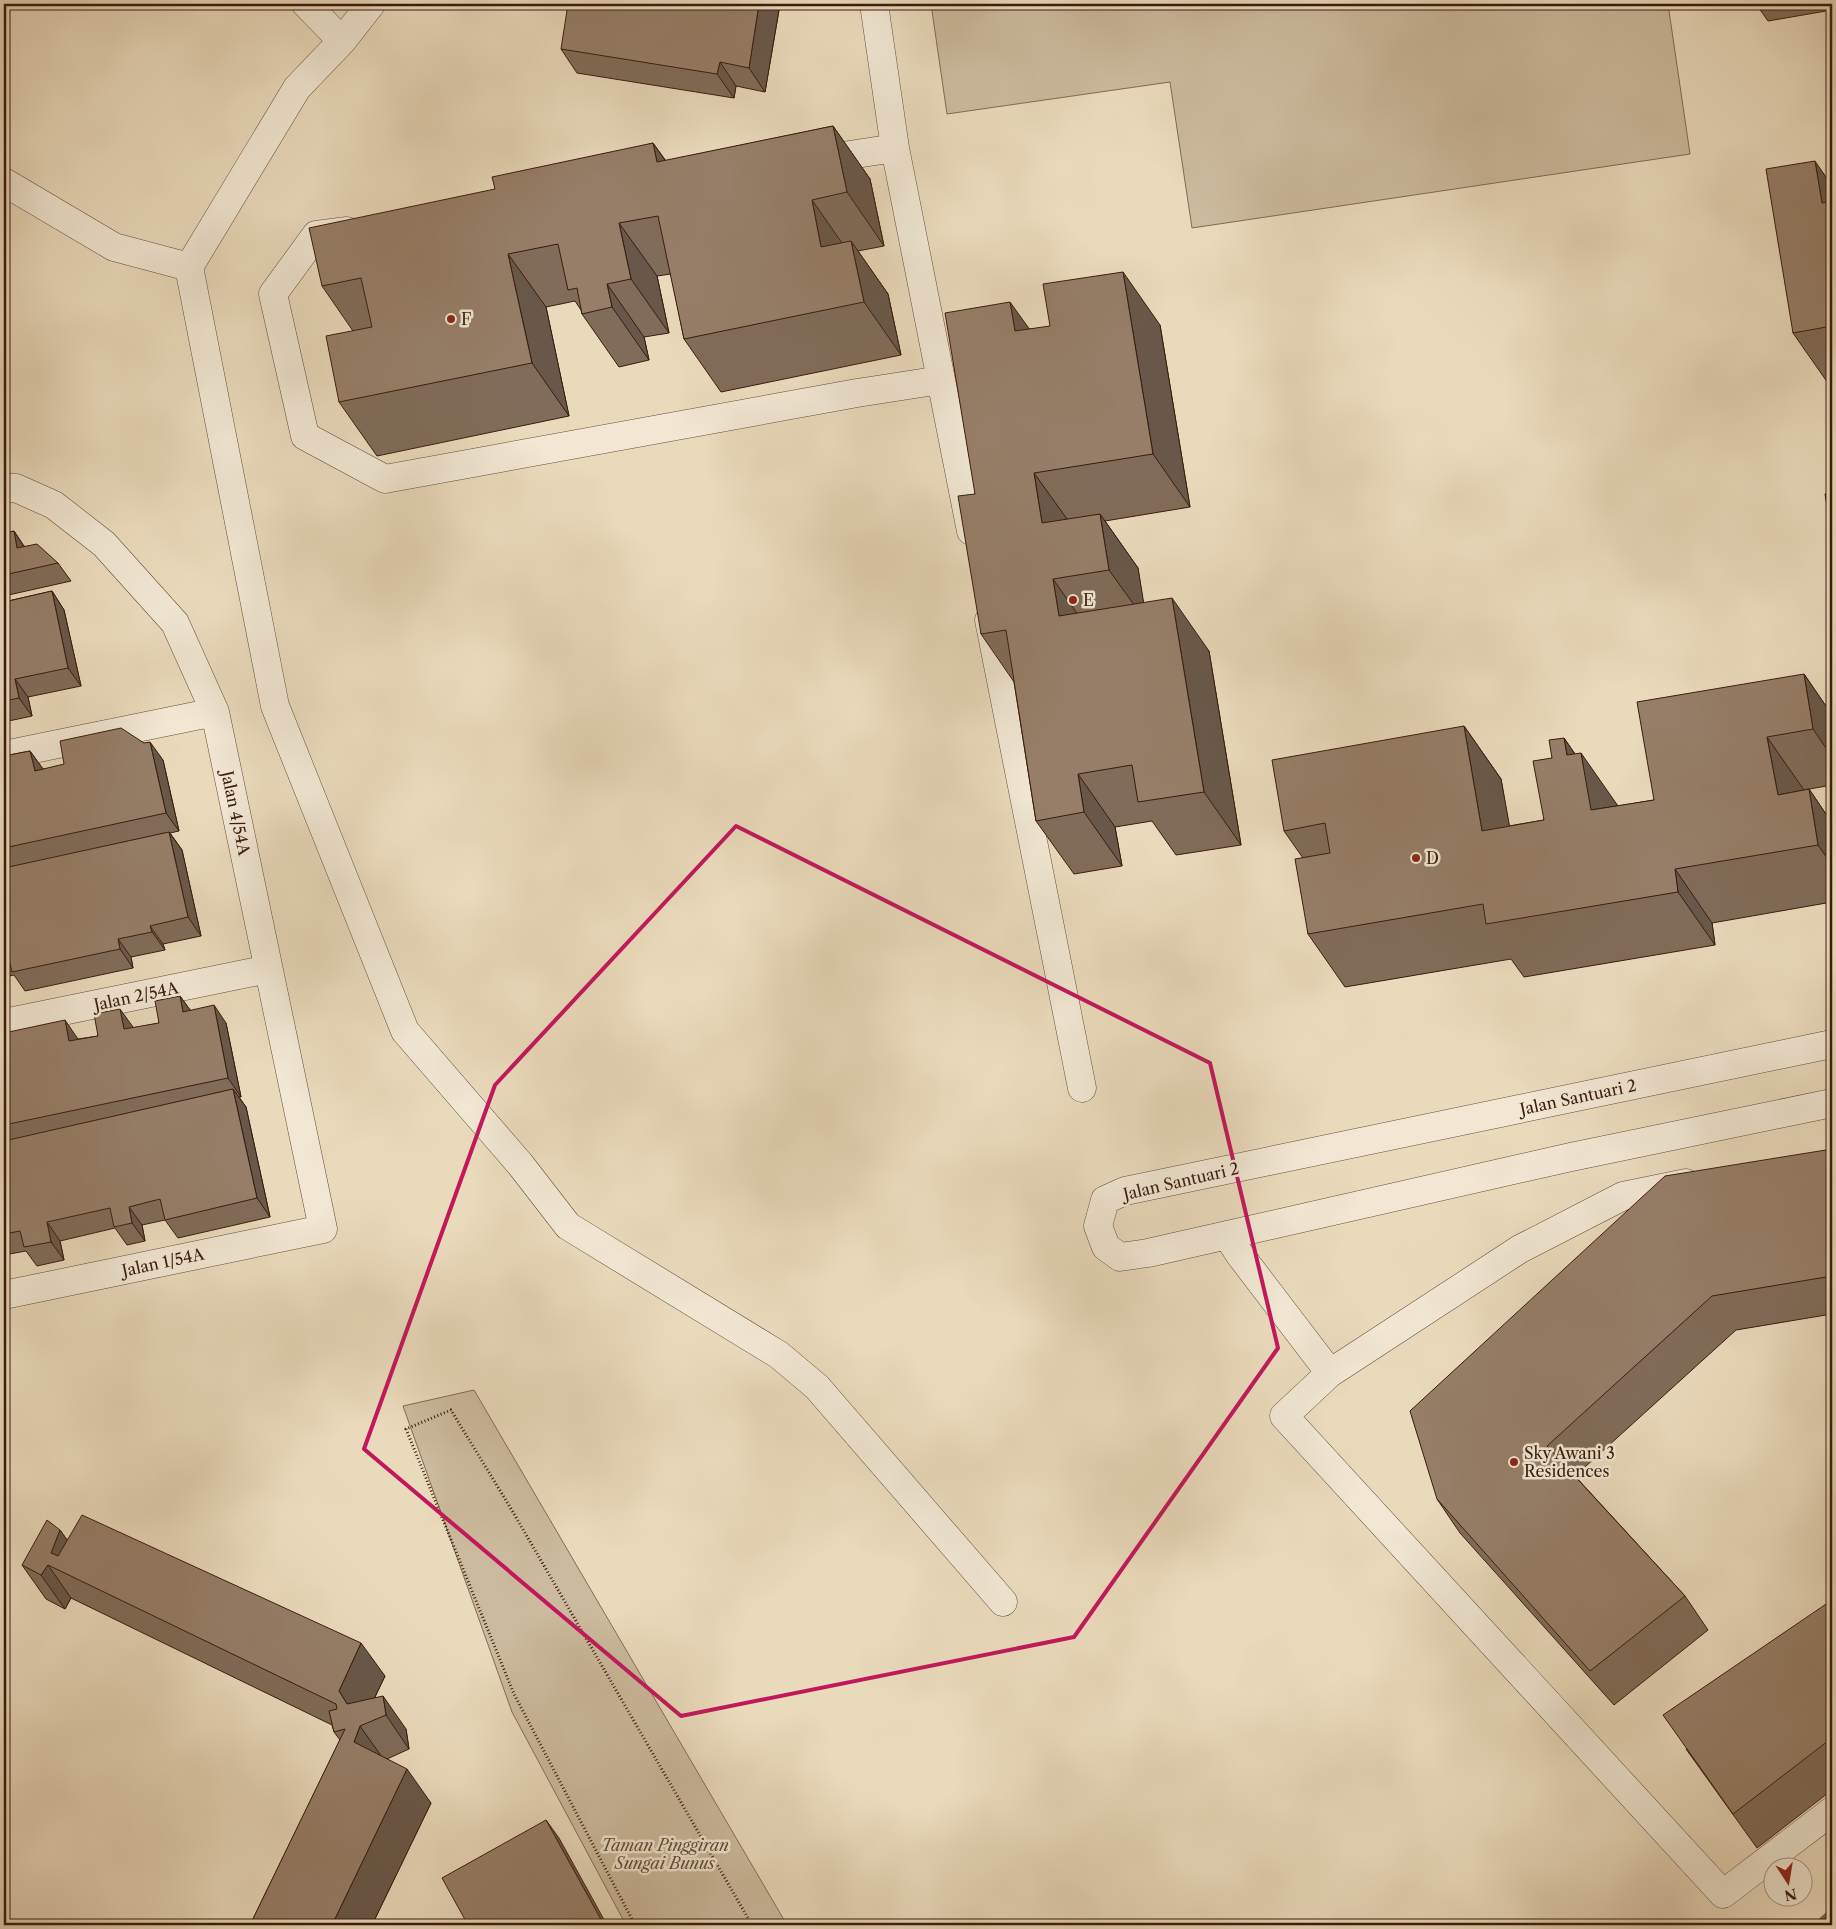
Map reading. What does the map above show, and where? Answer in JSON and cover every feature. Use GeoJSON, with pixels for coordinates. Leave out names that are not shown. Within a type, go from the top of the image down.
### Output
{"type":"FeatureCollection","features":[{"type":"Feature","properties":{"kind":"street"},"geometry":{"type":"LineString","coordinates":[[306,4],[342,41]]}},
{"type":"Feature","properties":{"kind":"street"},"geometry":{"type":"LineString","coordinates":[[372,4],[342,41],[297,88],[189,267],[275,706],[405,1031],[520,1164],[568,1226],[779,1355],[817,1386],[1003,1602]]}},
{"type":"Feature","properties":{"kind":"street"},"geometry":{"type":"LineString","coordinates":[[874,4],[895,148],[976,556]]}},
{"type":"Feature","properties":{"kind":"street"},"geometry":{"type":"LineString","coordinates":[[797,163],[895,148]]}},
{"type":"Feature","properties":{"kind":"street"},"geometry":{"type":"LineString","coordinates":[[4,182],[114,246],[189,267]]}},
{"type":"Feature","properties":{"kind":"street"},"geometry":{"type":"LineString","coordinates":[[375,226],[316,235],[273,294],[305,436],[385,479],[857,393],[941,380]]}},
{"type":"Feature","properties":{"kind":"street","name":"Jalan 4/54A"},"geometry":{"type":"LineString","coordinates":[[4,488],[16,488],[54,505],[104,544],[175,623],[215,712],[323,1229]]}},
{"type":"Feature","properties":{"kind":"street"},"geometry":{"type":"LineString","coordinates":[[984,594],[1082,1088]]}},
{"type":"Feature","properties":{"kind":"street"},"geometry":{"type":"LineString","coordinates":[[4,755],[215,712]]}},
{"type":"Feature","properties":{"kind":"street","name":"Jalan 2/54A"},"geometry":{"type":"LineString","coordinates":[[4,1023],[268,969]]}},
{"type":"Feature","properties":{"kind":"street","name":"Jalan Santuari 2"},"geometry":{"type":"LineString","coordinates":[[1832,1044],[1126,1191],[1105,1200],[1098,1226],[1106,1248],[1120,1257],[1148,1253],[1571,1157],[1832,1103]]}},
{"type":"Feature","properties":{"kind":"street"},"geometry":{"type":"LineString","coordinates":[[1709,1179],[1623,1196],[1520,1249],[1330,1374],[1284,1416],[1723,1894],[1832,1811]]}},
{"type":"Feature","properties":{"kind":"street","name":"Jalan 1/54A"},"geometry":{"type":"LineString","coordinates":[[4,1295],[323,1229]]}},
{"type":"Feature","properties":{"kind":"street"},"geometry":{"type":"LineString","coordinates":[[1227,1235],[1240,1256],[1330,1374]]}},
{"type":"Feature","properties":{"kind":"path"},"geometry":{"type":"LineString","coordinates":[[635,1925],[514,1694],[406,1429],[451,1410],[515,1516],[752,1925]]}},
{"type":"Feature","properties":{"kind":"highlighted area"},"geometry":{"type":"Polygon","coordinates":[[[736,826],[1210,1063],[1278,1348],[1074,1637],[681,1716],[364,1449],[495,1085],[736,826]]]}},
{"type":"Feature","properties":{"kind":"green space"},"geometry":{"type":"Polygon","coordinates":[[[931,4],[1668,4],[1690,154],[1192,228],[1170,82],[947,114],[931,4]]]}},
{"type":"Feature","properties":{"kind":"green space","name":"Taman Pinggiran Sungai Bunus"},"geometry":{"type":"Polygon","coordinates":[[[474,1390],[787,1925],[626,1925],[512,1712],[403,1406],[474,1390]]]}},
{"type":"Feature","properties":{"kind":"building"},"geometry":{"type":"Polygon","coordinates":[[[568,4],[759,4],[749,68],[720,62],[717,74],[561,49],[568,4]]]}},
{"type":"Feature","properties":{"kind":"building"},"geometry":{"type":"Polygon","coordinates":[[[833,126],[847,192],[812,200],[821,247],[851,241],[864,302],[684,339],[658,216],[619,223],[631,279],[607,284],[612,307],[582,314],[577,288],[568,290],[558,244],[508,254],[532,363],[339,402],[326,336],[372,327],[361,278],[322,286],[309,228],[495,189],[492,177],[653,143],[657,162],[833,126]]]}},
{"type":"Feature","properties":{"kind":"building"},"geometry":{"type":"Polygon","coordinates":[[[1815,161],[1822,203],[1832,201],[1832,326],[1793,333],[1766,169],[1815,161]]]}},
{"type":"Feature","properties":{"kind":"building","name":"E"},"geometry":{"type":"Polygon","coordinates":[[[1123,272],[1153,454],[1034,473],[1042,523],[1100,514],[1109,570],[1053,579],[1059,616],[1172,598],[1204,792],[1138,802],[1132,765],[1078,774],[1084,812],[1036,821],[1006,630],[981,634],[958,496],[975,494],[945,313],[1010,302],[1015,331],[1050,326],[1043,284],[1123,272]]]}},
{"type":"Feature","properties":{"kind":"building"},"geometry":{"type":"Polygon","coordinates":[[[1832,493],[1832,538],[1825,494],[1832,493]]]}},
{"type":"Feature","properties":{"kind":"building"},"geometry":{"type":"Polygon","coordinates":[[[14,531],[17,548],[37,544],[58,563],[4,575],[4,533],[14,531]]]}},
{"type":"Feature","properties":{"kind":"building"},"geometry":{"type":"Polygon","coordinates":[[[52,591],[68,668],[15,679],[19,698],[4,701],[4,602],[52,591]]]}},
{"type":"Feature","properties":{"kind":"building"},"geometry":{"type":"Polygon","coordinates":[[[1804,674],[1813,729],[1767,737],[1778,795],[1809,789],[1818,845],[1675,869],[1678,892],[1486,924],[1483,904],[1308,934],[1295,859],[1330,853],[1325,823],[1284,831],[1272,760],[1464,726],[1482,831],[1544,820],[1533,761],[1552,758],[1549,740],[1564,738],[1567,755],[1581,753],[1591,810],[1654,800],[1637,702],[1804,674]]]}},
{"type":"Feature","properties":{"kind":"building"},"geometry":{"type":"Polygon","coordinates":[[[121,728],[144,743],[150,742],[166,813],[4,848],[4,756],[30,751],[35,771],[64,764],[60,741],[121,728]]]}},
{"type":"Feature","properties":{"kind":"building"},"geometry":{"type":"Polygon","coordinates":[[[169,832],[188,917],[150,926],[152,932],[118,939],[120,949],[12,972],[8,955],[4,956],[4,868],[169,832]]]}},
{"type":"Feature","properties":{"kind":"building"},"geometry":{"type":"Polygon","coordinates":[[[180,996],[183,1012],[214,1005],[228,1078],[4,1125],[4,1033],[65,1020],[69,1041],[98,1036],[94,1014],[120,1009],[124,1029],[159,1023],[155,1001],[180,996]]]}},
{"type":"Feature","properties":{"kind":"building"},"geometry":{"type":"Polygon","coordinates":[[[233,1089],[257,1198],[165,1220],[160,1199],[129,1207],[132,1223],[114,1227],[110,1208],[47,1222],[51,1242],[24,1247],[20,1231],[4,1234],[4,1141],[233,1089]]]}},
{"type":"Feature","properties":{"kind":"building","name":"Sky Awani 3 Residences"},"geometry":{"type":"Polygon","coordinates":[[[1832,1149],[1832,1276],[1712,1296],[1547,1446],[1685,1596],[1590,1671],[1437,1499],[1410,1411],[1665,1176],[1832,1149]]]}},
{"type":"Feature","properties":{"kind":"building"},"geometry":{"type":"Polygon","coordinates":[[[82,1515],[361,1643],[339,1691],[347,1704],[383,1696],[386,1715],[360,1726],[354,1742],[407,1769],[332,1925],[250,1925],[345,1729],[334,1732],[329,1711],[337,1709],[336,1704],[48,1565],[41,1575],[22,1565],[47,1520],[60,1530],[51,1553],[58,1556],[82,1515]]]}},
{"type":"Feature","properties":{"kind":"building"},"geometry":{"type":"Polygon","coordinates":[[[1832,1600],[1832,1738],[1733,1814],[1663,1715],[1832,1600]]]}},
{"type":"Feature","properties":{"kind":"building"},"geometry":{"type":"Polygon","coordinates":[[[546,1820],[604,1925],[468,1925],[442,1878],[546,1820]]]}},
{"type":"Feature","properties":{"kind":"waterway"},"geometry":{"type":"LineString","coordinates":[[1821,1925],[1832,1915]]}},
{"type":"Feature","properties":{"kind":"place","name":"F"},"geometry":{"type":"Point","coordinates":[451,319]}},
{"type":"Feature","properties":{"kind":"place","name":"E"},"geometry":{"type":"Point","coordinates":[1073,600]}},
{"type":"Feature","properties":{"kind":"place","name":"D"},"geometry":{"type":"Point","coordinates":[1416,858]}},
{"type":"Feature","properties":{"kind":"place","name":"Sky Awani 3 Residences"},"geometry":{"type":"Point","coordinates":[1514,1462]}}]}
